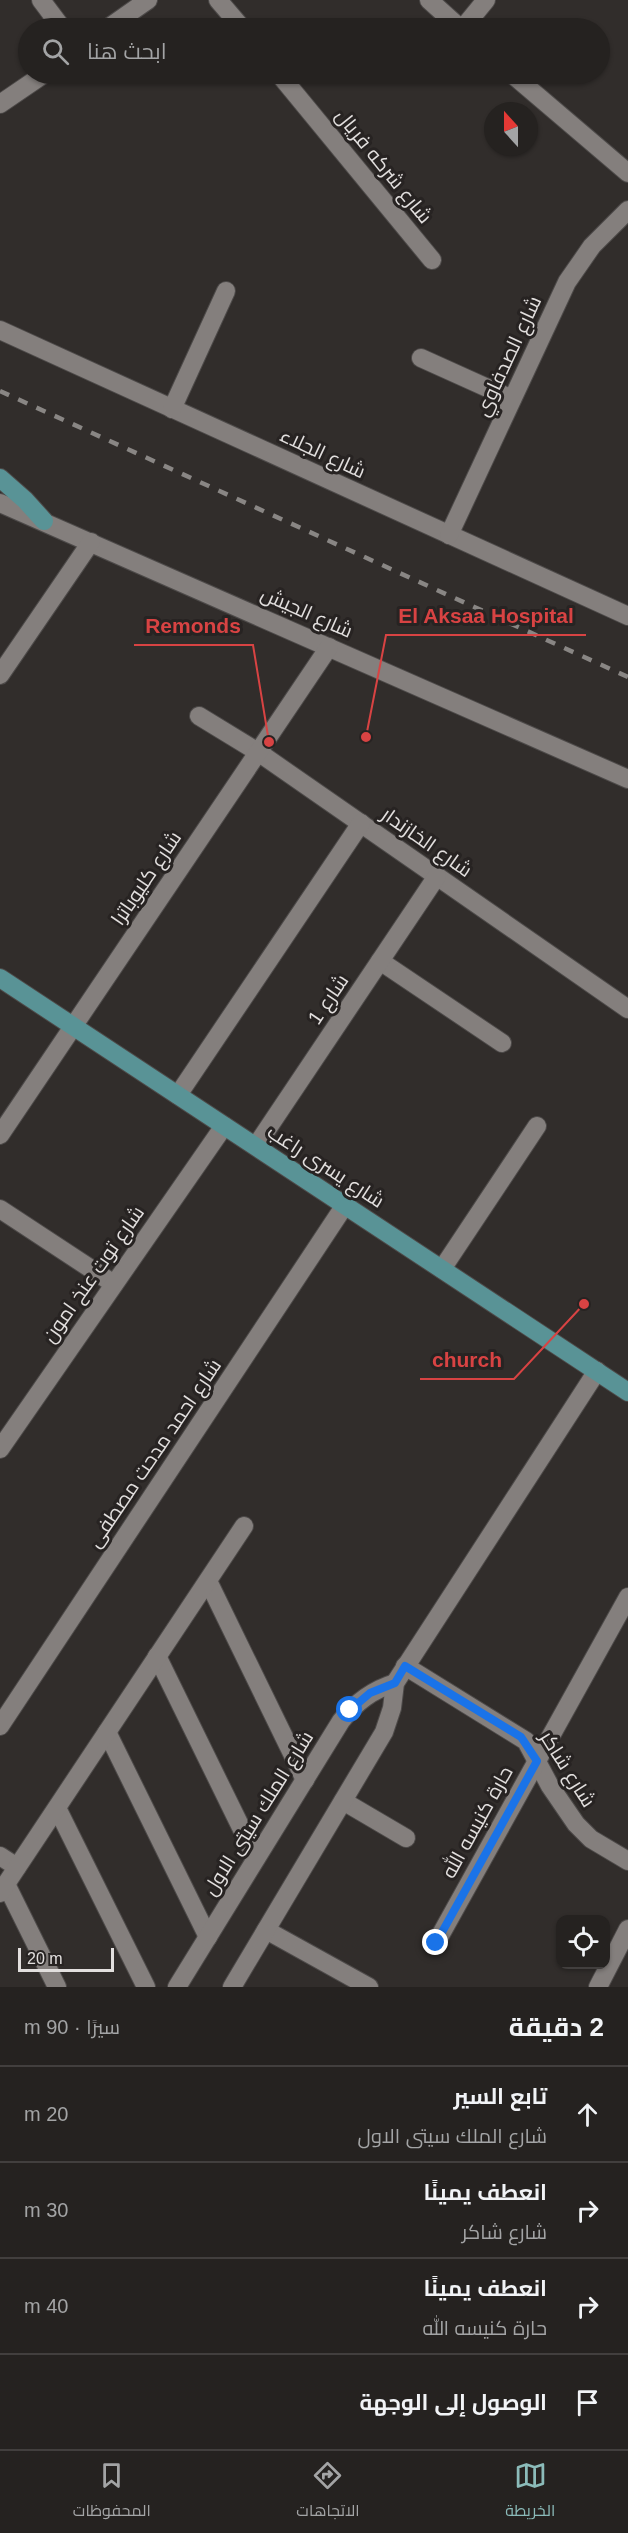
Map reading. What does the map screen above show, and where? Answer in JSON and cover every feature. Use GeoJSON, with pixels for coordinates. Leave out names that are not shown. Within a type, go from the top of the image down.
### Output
{"type":"FeatureCollection","features":[{"type":"Feature","properties":{"kind":"main road"},"geometry":{"type":"LineString","coordinates":[[0,478],[44,521]]}},
{"type":"Feature","properties":{"kind":"main road","name":"شارع يسرى راغب"},"geometry":{"type":"LineString","coordinates":[[0,978],[628,1392]]}},
{"type":"Feature","properties":{"kind":"street"},"geometry":{"type":"LineString","coordinates":[[41,0],[54,18]]}},
{"type":"Feature","properties":{"kind":"street"},"geometry":{"type":"LineString","coordinates":[[122,18],[148,0]]}},
{"type":"Feature","properties":{"kind":"street"},"geometry":{"type":"LineString","coordinates":[[218,0],[233,18]]}},
{"type":"Feature","properties":{"kind":"street"},"geometry":{"type":"LineString","coordinates":[[429,0],[450,18]]}},
{"type":"Feature","properties":{"kind":"street"},"geometry":{"type":"LineString","coordinates":[[471,18],[486,0]]}},
{"type":"Feature","properties":{"kind":"street"},"geometry":{"type":"LineString","coordinates":[[0,104],[29,84]]}},
{"type":"Feature","properties":{"kind":"street","name":"شارع شركه فريال"},"geometry":{"type":"LineString","coordinates":[[287,84],[432,260]]}},
{"type":"Feature","properties":{"kind":"street"},"geometry":{"type":"LineString","coordinates":[[524,84],[628,173]]}},
{"type":"Feature","properties":{"kind":"street","name":"شارع الصدفاوي"},"geometry":{"type":"LineString","coordinates":[[449,535],[578,263],[628,210]]}},
{"type":"Feature","properties":{"kind":"street"},"geometry":{"type":"LineString","coordinates":[[172,409],[226,291]]}},
{"type":"Feature","properties":{"kind":"street","name":"شارع الجلاء"},"geometry":{"type":"LineString","coordinates":[[0,330],[628,616]]}},
{"type":"Feature","properties":{"kind":"street"},"geometry":{"type":"LineString","coordinates":[[421,358],[512,399]]}},
{"type":"Feature","properties":{"kind":"street","name":"شارع الجيش"},"geometry":{"type":"LineString","coordinates":[[0,503],[628,779]]}},
{"type":"Feature","properties":{"kind":"street"},"geometry":{"type":"LineString","coordinates":[[0,675],[91,542]]}},
{"type":"Feature","properties":{"kind":"street","name":"شارع كليوباترا"},"geometry":{"type":"LineString","coordinates":[[0,1135],[329,647]]}},
{"type":"Feature","properties":{"kind":"street","name":"شارع الخازندار"},"geometry":{"type":"LineString","coordinates":[[199,716],[258,752],[628,1009]]}},
{"type":"Feature","properties":{"kind":"street"},"geometry":{"type":"LineString","coordinates":[[178,1095],[361,823]]}},
{"type":"Feature","properties":{"kind":"street","name":"شارع 1"},"geometry":{"type":"LineString","coordinates":[[256,1146],[437,876]]}},
{"type":"Feature","properties":{"kind":"street"},"geometry":{"type":"LineString","coordinates":[[380,961],[502,1043]]}},
{"type":"Feature","properties":{"kind":"street","name":"شارع توت عنخ امون"},"geometry":{"type":"LineString","coordinates":[[0,1449],[224,1126]]}},
{"type":"Feature","properties":{"kind":"street"},"geometry":{"type":"LineString","coordinates":[[442,1269],[537,1126]]}},
{"type":"Feature","properties":{"kind":"street","name":"شارع احمد مدحت مصطفى"},"geometry":{"type":"LineString","coordinates":[[0,1726],[345,1205]]}},
{"type":"Feature","properties":{"kind":"street"},"geometry":{"type":"LineString","coordinates":[[0,1209],[114,1284]]}},
{"type":"Feature","properties":{"kind":"street"},"geometry":{"type":"LineString","coordinates":[[232,1987],[384,1732],[392,1708],[395,1683],[405,1666],[597,1371]]}},
{"type":"Feature","properties":{"kind":"street"},"geometry":{"type":"LineString","coordinates":[[57,1987],[3,1889],[244,1526]]}},
{"type":"Feature","properties":{"kind":"street"},"geometry":{"type":"LineString","coordinates":[[208,1581],[305,1780]]}},
{"type":"Feature","properties":{"kind":"street","name":"حارة كنيسه الله"},"geometry":{"type":"LineString","coordinates":[[436,1943],[628,1597]]}},
{"type":"Feature","properties":{"kind":"street"},"geometry":{"type":"LineString","coordinates":[[157,1656],[256,1858]]}},
{"type":"Feature","properties":{"kind":"street","name":"شارع شاكر"},"geometry":{"type":"LineString","coordinates":[[405,1666],[521,1737],[550,1786],[583,1832],[628,1861]]}},
{"type":"Feature","properties":{"kind":"street","name":"شارع الملك سيتى الاول"},"geometry":{"type":"LineString","coordinates":[[177,1987],[350,1710],[370,1693],[395,1683]]}},
{"type":"Feature","properties":{"kind":"street"},"geometry":{"type":"LineString","coordinates":[[107,1732],[208,1937]]}},
{"type":"Feature","properties":{"kind":"street"},"geometry":{"type":"LineString","coordinates":[[343,1801],[406,1838]]}},
{"type":"Feature","properties":{"kind":"street"},"geometry":{"type":"LineString","coordinates":[[57,1808],[146,1987]]}},
{"type":"Feature","properties":{"kind":"street"},"geometry":{"type":"LineString","coordinates":[[0,1856],[17,1867]]}},
{"type":"Feature","properties":{"kind":"street"},"geometry":{"type":"LineString","coordinates":[[598,1987],[628,1929]]}},
{"type":"Feature","properties":{"kind":"street"},"geometry":{"type":"LineString","coordinates":[[266,1930],[369,1987]]}},
{"type":"Feature","properties":{"kind":"railway"},"geometry":{"type":"LineString","coordinates":[[0,391],[628,677]]}},
{"type":"Feature","properties":{"kind":"place","name":"El Aksaa Hospital"},"geometry":{"type":"Point","coordinates":[366,737]}},
{"type":"Feature","properties":{"kind":"place","name":"Remonds"},"geometry":{"type":"Point","coordinates":[269,742]}},
{"type":"Feature","properties":{"kind":"place","name":"church"},"geometry":{"type":"Point","coordinates":[584,1304]}},
{"type":"Feature","properties":{"kind":"route"},"geometry":{"type":"LineString","coordinates":[[350,1710],[370,1693],[395,1683],[405,1666],[521,1737],[526,1741],[537,1761],[436,1943]]}}]}
